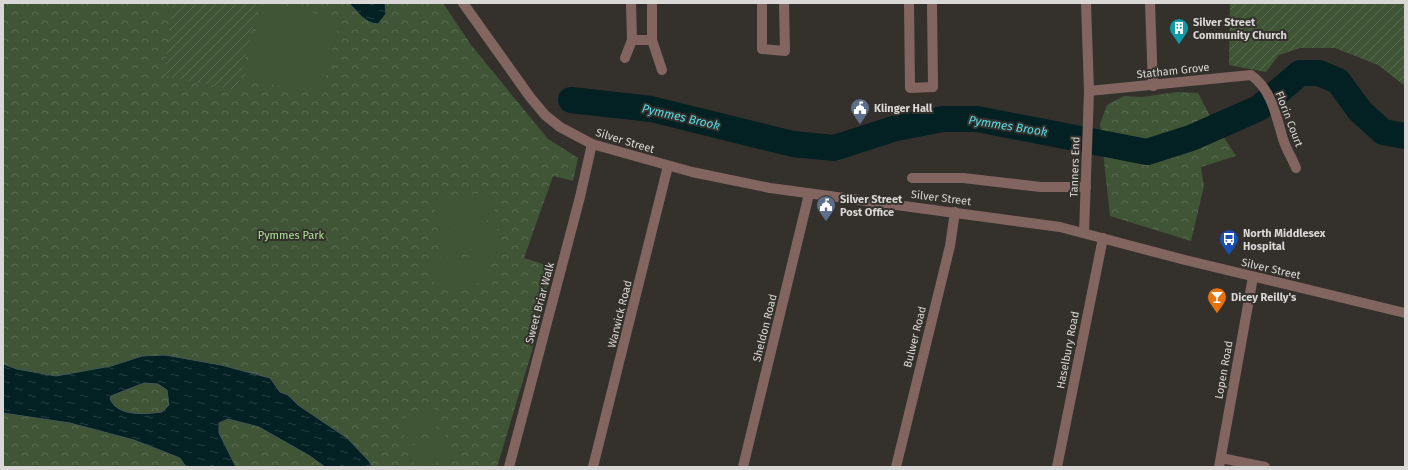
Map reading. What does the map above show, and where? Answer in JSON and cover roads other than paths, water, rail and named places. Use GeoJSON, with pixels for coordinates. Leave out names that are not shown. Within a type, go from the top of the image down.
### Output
{"type":"FeatureCollection","features":[{"type":"Feature","properties":{"kind":"street","name":"Silver Street"},"geometry":{"type":"LineString","coordinates":[[463,3],[530,97],[545,115],[560,128],[592,144],[668,166],[719,178],[809,194],[1038,222],[1253,277],[1405,313]]}},
{"type":"Feature","properties":{"kind":"street"},"geometry":{"type":"LineString","coordinates":[[625,58],[632,40],[631,3]]}},
{"type":"Feature","properties":{"kind":"street"},"geometry":{"type":"LineString","coordinates":[[652,3],[652,40],[662,70]]}},
{"type":"Feature","properties":{"kind":"street"},"geometry":{"type":"LineString","coordinates":[[762,3],[762,49],[785,51],[784,3]]}},
{"type":"Feature","properties":{"kind":"street"},"geometry":{"type":"LineString","coordinates":[[909,3],[910,88],[933,88],[932,3]]}},
{"type":"Feature","properties":{"kind":"street","name":"Tanners End"},"geometry":{"type":"LineString","coordinates":[[1084,233],[1089,103],[1086,3]]}},
{"type":"Feature","properties":{"kind":"street"},"geometry":{"type":"LineString","coordinates":[[1150,3],[1152,86]]}},
{"type":"Feature","properties":{"kind":"street"},"geometry":{"type":"LineString","coordinates":[[632,40],[652,40]]}},
{"type":"Feature","properties":{"kind":"street","name":"Statham Grove"},"geometry":{"type":"LineString","coordinates":[[1089,92],[1251,75],[1258,80]]}},
{"type":"Feature","properties":{"kind":"street","name":"Florin Court"},"geometry":{"type":"LineString","coordinates":[[1258,80],[1269,96],[1276,113],[1283,138],[1296,168]]}},
{"type":"Feature","properties":{"kind":"street","name":"Sweet Briar Walk"},"geometry":{"type":"LineString","coordinates":[[509,467],[580,198],[592,144]]}},
{"type":"Feature","properties":{"kind":"street","name":"Warwick Road"},"geometry":{"type":"LineString","coordinates":[[593,467],[668,166]]}},
{"type":"Feature","properties":{"kind":"street"},"geometry":{"type":"LineString","coordinates":[[912,178],[963,178],[1041,187],[1086,187]]}},
{"type":"Feature","properties":{"kind":"street","name":"Sheldon Road"},"geometry":{"type":"LineString","coordinates":[[743,467],[809,194]]}},
{"type":"Feature","properties":{"kind":"street","name":"Bulwer Road"},"geometry":{"type":"LineString","coordinates":[[896,467],[950,246],[955,212]]}},
{"type":"Feature","properties":{"kind":"street","name":"Haselbury Road"},"geometry":{"type":"LineString","coordinates":[[1057,467],[1103,238]]}},
{"type":"Feature","properties":{"kind":"street","name":"Lopen Road"},"geometry":{"type":"LineString","coordinates":[[1220,462],[1253,277]]}},
{"type":"Feature","properties":{"kind":"street"},"geometry":{"type":"LineString","coordinates":[[1220,462],[1265,467]]}},
{"type":"Feature","properties":{"kind":"water"},"geometry":{"type":"Polygon","coordinates":[[[349,3],[385,3],[386,14],[378,24],[369,22],[349,3]]]}},
{"type":"Feature","properties":{"kind":"water"},"geometry":{"type":"Polygon","coordinates":[[[165,355],[221,365],[270,378],[280,392],[288,395],[298,405],[347,438],[369,461],[372,467],[325,467],[310,456],[259,427],[228,419],[219,423],[219,433],[236,467],[186,467],[180,458],[134,440],[70,423],[3,413],[3,364],[17,369],[56,376],[111,366],[142,356],[165,355]],[[144,383],[111,396],[110,399],[114,405],[125,412],[140,414],[162,412],[169,405],[167,390],[158,384],[144,383]]]}},
{"type":"Feature","properties":{"kind":"waterway","name":"Pymmes Brook"},"geometry":{"type":"LineString","coordinates":[[571,100],[651,109],[793,144],[834,148],[896,128],[943,119],[977,119],[1147,152],[1191,138],[1259,108],[1300,73],[1319,73],[1338,81],[1360,111],[1383,132],[1405,136]]}},
{"type":"Feature","properties":{"kind":"place","name":"Silver Street Community Church"},"geometry":{"type":"Point","coordinates":[1179,45]}},
{"type":"Feature","properties":{"kind":"place","name":"Klinger Hall"},"geometry":{"type":"Point","coordinates":[860,125]}},
{"type":"Feature","properties":{"kind":"place","name":"Silver Street Post Office"},"geometry":{"type":"Point","coordinates":[826,222]}},
{"type":"Feature","properties":{"kind":"place","name":"North Middlesex Hospital"},"geometry":{"type":"Point","coordinates":[1229,256]}},
{"type":"Feature","properties":{"kind":"place","name":"Dicey Reilly's"},"geometry":{"type":"Point","coordinates":[1217,314]}},
{"type":"Feature","properties":{"kind":"park label","name":"Pymmes Park"},"geometry":{"type":"Point","coordinates":[291,235]}}]}
